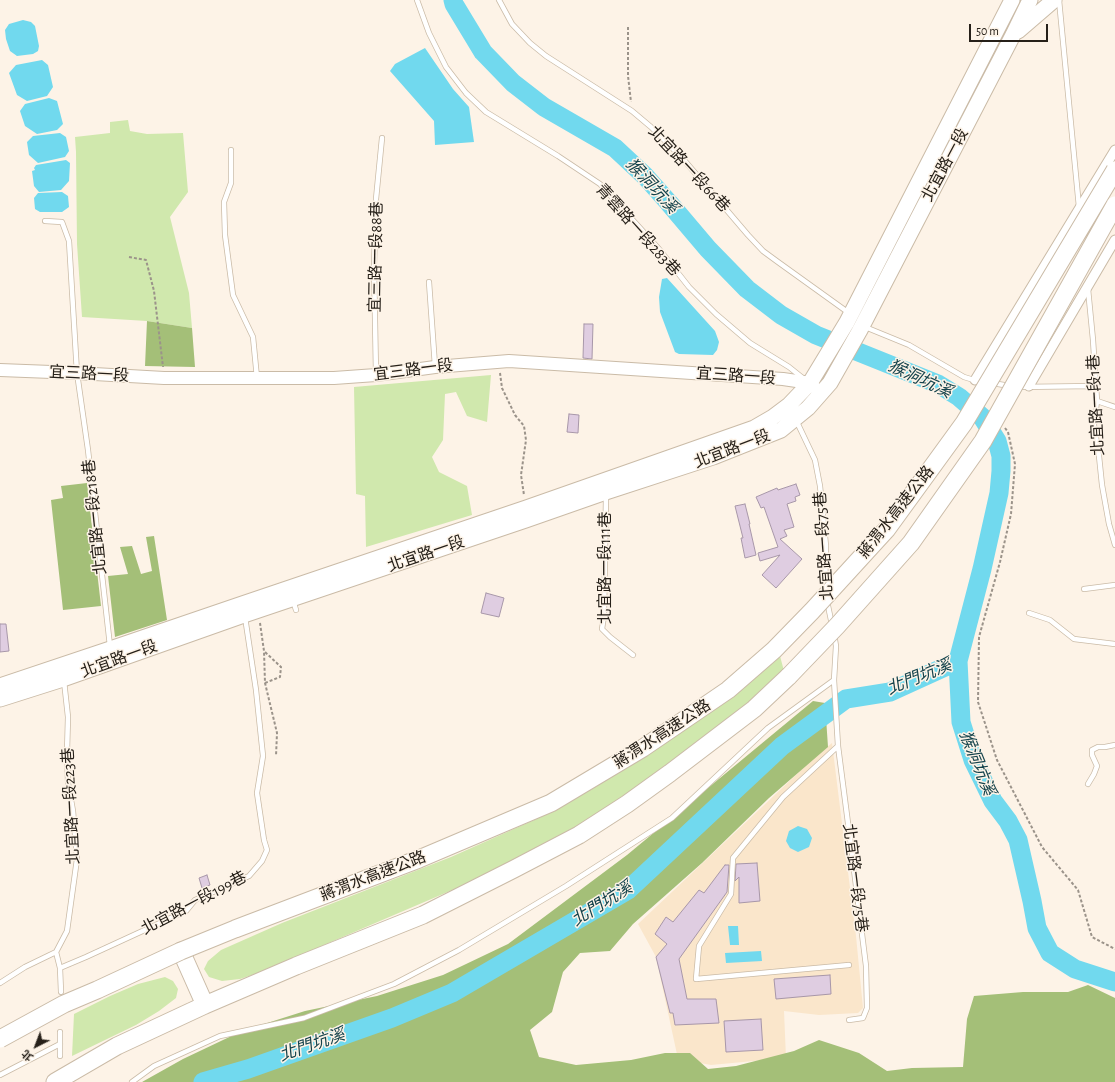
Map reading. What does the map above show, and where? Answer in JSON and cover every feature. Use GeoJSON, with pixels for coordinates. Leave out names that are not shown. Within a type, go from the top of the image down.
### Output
{"type":"FeatureCollection","features":[{"type":"Feature","properties":{"kind":"highway","name":"蔣渭水高速公路"},"geometry":{"type":"LineString","coordinates":[[0,1038],[64,1004],[181,951],[419,859],[552,802],[643,748],[728,690],[774,650],[887,529],[964,423],[1115,170]]}},
{"type":"Feature","properties":{"kind":"highway","name":"蔣渭水高速公路"},"geometry":{"type":"LineString","coordinates":[[55,1082],[117,1046],[205,1005],[296,966],[423,915],[579,835],[670,773],[754,709],[789,676],[837,626],[911,543],[983,441],[1110,207]]}},
{"type":"Feature","properties":{"kind":"highway"},"geometry":{"type":"LineString","coordinates":[[181,951],[205,1005]]}},
{"type":"Feature","properties":{"kind":"main road"},"geometry":{"type":"LineString","coordinates":[[999,24],[1000,0]]}},
{"type":"Feature","properties":{"kind":"main road","name":"北宜路一段"},"geometry":{"type":"LineString","coordinates":[[248,610],[294,604],[606,492],[727,452],[776,432],[796,418],[822,393],[832,378],[855,322],[1012,0]]}},
{"type":"Feature","properties":{"kind":"main road","name":"北宜路一段"},"geometry":{"type":"LineString","coordinates":[[0,686],[61,672],[248,610],[526,508],[754,428],[773,417],[789,405],[810,383],[855,322],[1013,35],[1030,0]]}},
{"type":"Feature","properties":{"kind":"main road"},"geometry":{"type":"LineString","coordinates":[[1013,35],[1054,0]]}},
{"type":"Feature","properties":{"kind":"main road","name":"北宜路一段"},"geometry":{"type":"LineString","coordinates":[[0,699],[40,685],[61,672]]}},
{"type":"Feature","properties":{"kind":"street"},"geometry":{"type":"LineString","coordinates":[[975,380],[1115,150]]}},
{"type":"Feature","properties":{"kind":"street"},"geometry":{"type":"LineString","coordinates":[[1029,386],[1115,240]]}},
{"type":"Feature","properties":{"kind":"street","name":"宜三路一段"},"geometry":{"type":"LineString","coordinates":[[0,370],[164,378],[334,378],[509,361],[760,377],[810,383]]}},
{"type":"Feature","properties":{"kind":"street"},"geometry":{"type":"LineString","coordinates":[[810,383],[822,393]]}},
{"type":"Feature","properties":{"kind":"lane","name":"青雲路一段283巷"},"geometry":{"type":"LineString","coordinates":[[417,0],[429,33],[446,67],[466,93],[481,108],[600,184],[658,249],[689,287],[716,314],[750,343],[789,367],[810,383]]}},
{"type":"Feature","properties":{"kind":"lane","name":"北宜路一段66巷"},"geometry":{"type":"LineString","coordinates":[[499,0],[512,24],[530,43],[546,56],[632,111],[651,127],[684,160],[763,251],[855,322],[909,345],[964,376],[975,380],[1014,387],[1096,386]]}},
{"type":"Feature","properties":{"kind":"lane"},"geometry":{"type":"LineString","coordinates":[[1058,0],[1079,209],[1110,207]]}},
{"type":"Feature","properties":{"kind":"lane","name":"宜三路一段88巷"},"geometry":{"type":"LineString","coordinates":[[376,375],[374,265],[376,200],[382,138]]}},
{"type":"Feature","properties":{"kind":"lane"},"geometry":{"type":"LineString","coordinates":[[231,150],[231,183],[224,202],[225,235],[233,294],[253,337],[256,378]]}},
{"type":"Feature","properties":{"kind":"lane","name":"北宜路一段218巷"},"geometry":{"type":"LineString","coordinates":[[45,221],[62,222],[69,241],[77,373],[88,450],[110,656]]}},
{"type":"Feature","properties":{"kind":"lane"},"geometry":{"type":"LineString","coordinates":[[429,282],[435,367]]}},
{"type":"Feature","properties":{"kind":"lane","name":"北宜路一段1巷"},"geometry":{"type":"LineString","coordinates":[[1088,287],[1097,400],[1094,425],[1102,486],[1109,524],[1115,545]]}},
{"type":"Feature","properties":{"kind":"lane"},"geometry":{"type":"LineString","coordinates":[[1097,400],[1115,407]]}},
{"type":"Feature","properties":{"kind":"lane","name":"北宜路一段75巷"},"geometry":{"type":"LineString","coordinates":[[789,405],[815,460],[820,486],[826,546],[825,588],[836,646],[834,693],[838,746],[866,966],[866,1008],[863,1018],[849,1020]]}},
{"type":"Feature","properties":{"kind":"lane","name":"北宜路一段111巷"},"geometry":{"type":"LineString","coordinates":[[606,492],[604,616],[602,629],[634,655]]}},
{"type":"Feature","properties":{"kind":"lane"},"geometry":{"type":"LineString","coordinates":[[1084,589],[1115,585]]}},
{"type":"Feature","properties":{"kind":"lane","name":"北宜路一段199巷"},"geometry":{"type":"LineString","coordinates":[[60,968],[186,912],[195,900],[249,876],[262,861],[267,850],[264,840],[257,793],[263,756],[248,610]]}},
{"type":"Feature","properties":{"kind":"lane"},"geometry":{"type":"LineString","coordinates":[[1029,613],[1050,620],[1074,639],[1115,644]]}},
{"type":"Feature","properties":{"kind":"lane","name":"北宜路一段223巷"},"geometry":{"type":"LineString","coordinates":[[56,952],[67,931],[76,859],[73,811],[68,784],[68,717],[61,672]]}},
{"type":"Feature","properties":{"kind":"lane"},"geometry":{"type":"LineString","coordinates":[[132,1082],[154,1066],[220,1036],[304,1018],[394,984],[459,950],[566,886],[672,818],[768,728],[834,680]]}},
{"type":"Feature","properties":{"kind":"lane"},"geometry":{"type":"LineString","coordinates":[[1088,784],[1097,766],[1092,755],[1092,750],[1098,747],[1105,748],[1115,745]]}},
{"type":"Feature","properties":{"kind":"lane"},"geometry":{"type":"LineString","coordinates":[[838,746],[783,797],[733,858],[731,894],[699,946],[696,979],[849,964]]}},
{"type":"Feature","properties":{"kind":"lane"},"geometry":{"type":"LineString","coordinates":[[0,983],[25,967],[56,952],[60,968],[61,992]]}},
{"type":"Feature","properties":{"kind":"lane"},"geometry":{"type":"LineString","coordinates":[[60,1032],[60,1056]]}},
{"type":"Feature","properties":{"kind":"lane"},"geometry":{"type":"LineString","coordinates":[[0,1075],[60,1044]]}},
{"type":"Feature","properties":{"kind":"path"},"geometry":{"type":"LineString","coordinates":[[628,27],[628,76],[632,111]]}},
{"type":"Feature","properties":{"kind":"path"},"geometry":{"type":"LineString","coordinates":[[130,257],[146,260],[154,291],[164,378]]}},
{"type":"Feature","properties":{"kind":"path"},"geometry":{"type":"LineString","coordinates":[[498,362],[502,388],[515,415],[524,426],[526,440],[521,475],[526,508]]}},
{"type":"Feature","properties":{"kind":"path"},"geometry":{"type":"LineString","coordinates":[[1002,424],[1008,432],[1015,464],[1011,514],[1000,562],[979,637],[978,702],[997,760],[1042,847],[1078,890],[1092,937],[1115,949]]}},
{"type":"Feature","properties":{"kind":"path"},"geometry":{"type":"LineString","coordinates":[[248,610],[264,651],[265,683],[277,733],[276,756]]}},
{"type":"Feature","properties":{"kind":"path"},"geometry":{"type":"LineString","coordinates":[[264,651],[281,667],[280,677],[265,683]]}},
{"type":"Feature","properties":{"kind":"shaded area"},"geometry":{"type":"Polygon","coordinates":[[[832,743],[856,936],[863,1008],[858,1013],[819,1015],[784,1011],[786,1058],[711,1065],[678,1059],[656,957],[638,924],[816,756],[832,743]]]}},
{"type":"Feature","properties":{"kind":"green space"},"geometry":{"type":"Polygon","coordinates":[[[128,120],[130,131],[147,134],[183,133],[188,192],[170,217],[189,293],[192,328],[147,321],[82,317],[77,244],[75,137],[110,133],[110,122],[128,120]]]}},
{"type":"Feature","properties":{"kind":"green space"},"geometry":{"type":"Polygon","coordinates":[[[147,321],[192,328],[195,367],[145,366],[147,321]]]}},
{"type":"Feature","properties":{"kind":"green space"},"geometry":{"type":"Polygon","coordinates":[[[491,375],[487,422],[467,416],[456,392],[445,394],[443,440],[432,457],[439,472],[467,486],[472,515],[366,547],[365,496],[356,494],[354,387],[491,375]]]}},
{"type":"Feature","properties":{"kind":"green space"},"geometry":{"type":"Polygon","coordinates":[[[87,483],[101,606],[63,610],[51,500],[63,498],[61,486],[87,483]]]}},
{"type":"Feature","properties":{"kind":"green space"},"geometry":{"type":"Polygon","coordinates":[[[154,536],[167,620],[115,637],[108,576],[128,574],[120,547],[132,546],[141,574],[152,571],[146,537],[154,536]]]}},
{"type":"Feature","properties":{"kind":"green space"},"geometry":{"type":"Polygon","coordinates":[[[780,656],[784,671],[749,703],[626,795],[561,837],[485,876],[261,972],[240,979],[222,981],[209,977],[204,969],[208,961],[221,950],[282,923],[451,857],[543,816],[592,789],[674,737],[731,698],[780,656]]]}},
{"type":"Feature","properties":{"kind":"green space"},"geometry":{"type":"Polygon","coordinates":[[[813,701],[825,703],[828,747],[769,798],[702,863],[633,924],[610,951],[580,953],[563,972],[552,1012],[530,1030],[539,1057],[576,1065],[631,1060],[665,1053],[690,1053],[708,1069],[736,1066],[794,1051],[819,1040],[859,1053],[887,1071],[912,1068],[963,1067],[967,1019],[974,996],[1023,992],[1068,992],[1088,985],[1115,998],[1115,1082],[142,1082],[183,1059],[242,1031],[305,1011],[377,996],[443,975],[508,944],[627,855],[813,701]]]}},
{"type":"Feature","properties":{"kind":"green space"},"geometry":{"type":"Polygon","coordinates":[[[165,977],[173,981],[178,989],[176,998],[159,1011],[136,1025],[72,1056],[74,1014],[138,984],[165,977]]]}},
{"type":"Feature","properties":{"kind":"water"},"geometry":{"type":"Polygon","coordinates":[[[23,20],[31,22],[35,26],[39,46],[38,51],[33,54],[17,56],[10,51],[5,30],[9,24],[23,20]]]}},
{"type":"Feature","properties":{"kind":"water"},"geometry":{"type":"Polygon","coordinates":[[[425,48],[453,89],[469,107],[474,142],[435,145],[434,121],[390,71],[395,64],[425,48]]]}},
{"type":"Feature","properties":{"kind":"water"},"geometry":{"type":"Polygon","coordinates":[[[42,60],[48,65],[53,87],[47,96],[27,101],[17,95],[9,73],[16,65],[42,60]]]}},
{"type":"Feature","properties":{"kind":"water"},"geometry":{"type":"Polygon","coordinates":[[[49,98],[57,101],[63,124],[57,130],[37,134],[25,126],[20,111],[25,104],[49,98]]]}},
{"type":"Feature","properties":{"kind":"water"},"geometry":{"type":"Polygon","coordinates":[[[60,133],[66,137],[69,151],[65,157],[38,163],[29,155],[27,142],[33,136],[60,133]]]}},
{"type":"Feature","properties":{"kind":"water"},"geometry":{"type":"Polygon","coordinates":[[[66,160],[70,163],[69,181],[61,190],[39,192],[34,186],[32,171],[35,170],[34,168],[36,165],[66,160]]]}},
{"type":"Feature","properties":{"kind":"water"},"geometry":{"type":"Polygon","coordinates":[[[62,192],[68,196],[69,207],[62,212],[40,212],[35,209],[34,198],[38,193],[62,192]]]}},
{"type":"Feature","properties":{"kind":"water"},"geometry":{"type":"Polygon","coordinates":[[[667,278],[715,331],[719,342],[717,350],[713,355],[679,354],[675,352],[660,312],[659,297],[662,279],[667,278]]]}},
{"type":"Feature","properties":{"kind":"water"},"geometry":{"type":"Polygon","coordinates":[[[798,826],[807,829],[812,838],[809,847],[798,852],[790,848],[786,841],[789,831],[798,826]]]}},
{"type":"Feature","properties":{"kind":"water"},"geometry":{"type":"Polygon","coordinates":[[[728,926],[738,926],[739,945],[730,945],[728,926]]]}},
{"type":"Feature","properties":{"kind":"water"},"geometry":{"type":"Polygon","coordinates":[[[761,951],[762,961],[726,963],[725,953],[761,951]]]}},
{"type":"Feature","properties":{"kind":"building"},"geometry":{"type":"Polygon","coordinates":[[[584,324],[593,324],[592,359],[583,358],[584,324]]]}},
{"type":"Feature","properties":{"kind":"building"},"geometry":{"type":"Polygon","coordinates":[[[569,414],[579,415],[578,433],[567,432],[569,414]]]}},
{"type":"Feature","properties":{"kind":"building"},"geometry":{"type":"Polygon","coordinates":[[[796,484],[800,495],[795,497],[796,501],[787,504],[794,527],[784,530],[787,536],[780,539],[802,559],[776,588],[762,575],[780,555],[760,561],[758,553],[778,547],[764,507],[761,508],[756,497],[777,488],[778,490],[796,484]]]}},
{"type":"Feature","properties":{"kind":"building"},"geometry":{"type":"Polygon","coordinates":[[[745,504],[756,555],[745,558],[741,538],[743,538],[735,506],[745,504]]]}},
{"type":"Feature","properties":{"kind":"building"},"geometry":{"type":"Polygon","coordinates":[[[486,593],[504,598],[499,617],[481,613],[486,593]]]}},
{"type":"Feature","properties":{"kind":"building"},"geometry":{"type":"Polygon","coordinates":[[[0,624],[6,624],[9,651],[0,652],[0,624]]]}},
{"type":"Feature","properties":{"kind":"building"},"geometry":{"type":"Polygon","coordinates":[[[757,863],[760,901],[739,903],[739,877],[735,881],[736,864],[757,863]]]}},
{"type":"Feature","properties":{"kind":"building"},"geometry":{"type":"Polygon","coordinates":[[[725,865],[729,865],[727,892],[679,959],[687,999],[716,999],[719,1023],[675,1025],[673,1013],[670,1013],[656,957],[667,944],[655,934],[666,917],[673,922],[699,890],[704,893],[725,865]]]}},
{"type":"Feature","properties":{"kind":"building"},"geometry":{"type":"Polygon","coordinates":[[[207,875],[210,885],[202,888],[199,878],[207,875]]]}},
{"type":"Feature","properties":{"kind":"building"},"geometry":{"type":"Polygon","coordinates":[[[830,975],[831,994],[776,999],[774,979],[830,975]]]}},
{"type":"Feature","properties":{"kind":"building"},"geometry":{"type":"Polygon","coordinates":[[[761,1019],[763,1050],[726,1052],[724,1021],[761,1019]]]}},
{"type":"Feature","properties":{"kind":"waterway","name":"猴洞坑溪"},"geometry":{"type":"LineString","coordinates":[[453,0],[483,52],[513,83],[544,107],[615,148],[645,176],[708,249],[747,289],[781,315],[816,335],[938,384],[959,397],[982,417],[997,441],[1001,456],[1001,471],[999,493],[982,569],[958,661],[961,722],[973,760],[993,801],[1008,821],[1018,840],[1037,928],[1050,953],[1075,969],[1115,982]]}},
{"type":"Feature","properties":{"kind":"waterway","name":"北門坑溪"},"geometry":{"type":"LineString","coordinates":[[203,1082],[248,1069],[392,1018],[452,993],[628,890],[782,746],[846,699],[890,692],[958,661]]}}]}
